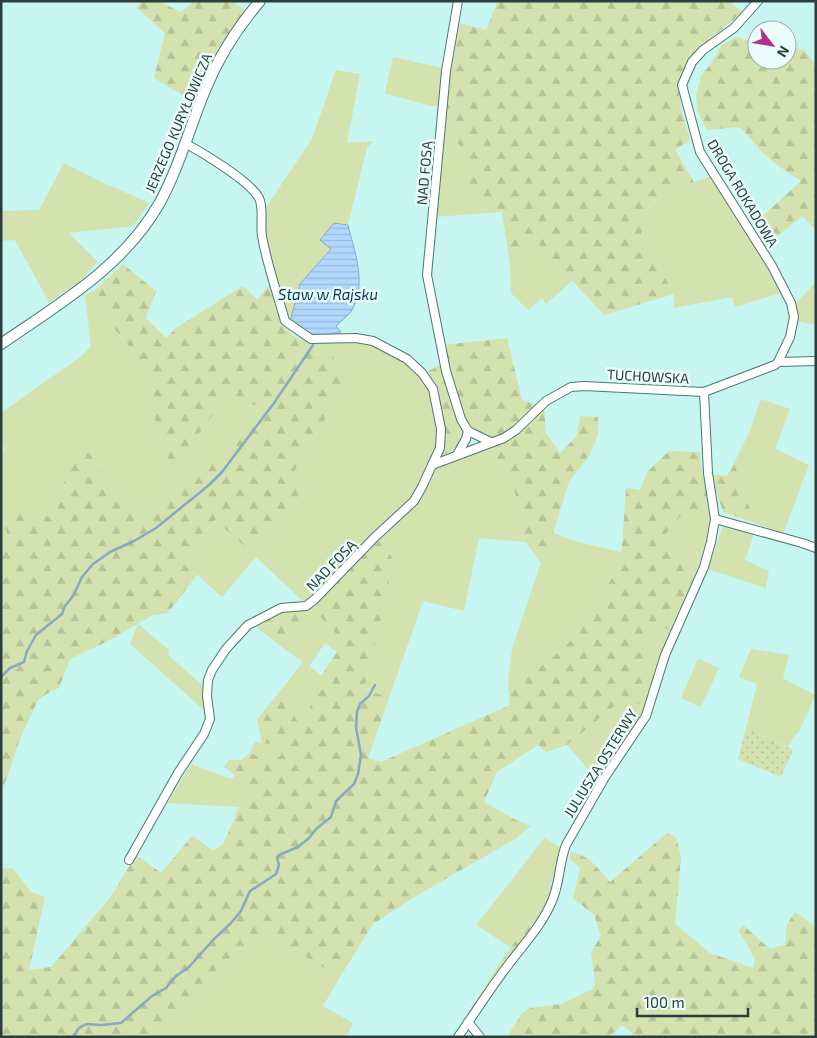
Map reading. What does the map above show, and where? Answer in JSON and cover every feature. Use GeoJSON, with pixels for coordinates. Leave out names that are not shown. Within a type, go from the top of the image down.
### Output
{"type":"FeatureCollection","features":[{"type":"Feature","properties":{"kind":"street","name":"JERZEGO KURYŁOWICZA"},"geometry":{"type":"LineString","coordinates":[[1,344],[104,271],[140,234],[173,175],[216,66],[241,24],[260,1]]}},
{"type":"Feature","properties":{"kind":"street","name":"NAD FOSĄ"},"geometry":{"type":"LineString","coordinates":[[458,1],[446,70],[427,275],[446,371],[457,408],[468,430]]}},
{"type":"Feature","properties":{"kind":"street","name":"DROGA ROKADOWA"},"geometry":{"type":"LineString","coordinates":[[758,1],[734,28],[703,50],[692,62],[682,85],[700,152],[772,266],[791,303],[794,317],[790,337],[778,362]]}},
{"type":"Feature","properties":{"kind":"street","name":"NAD FOSĄ"},"geometry":{"type":"LineString","coordinates":[[129,860],[178,773],[204,734],[210,719],[207,696],[208,680],[212,670],[226,649],[253,622],[281,608],[306,606],[314,600],[414,500],[440,448],[441,428],[432,389],[422,373],[407,359],[374,341],[356,338],[311,339],[285,321],[266,258],[261,233],[259,198],[218,163],[185,143]]}},
{"type":"Feature","properties":{"kind":"street","name":"TUCHOWSKA"},"geometry":{"type":"LineString","coordinates":[[491,442],[504,438],[516,430],[546,401],[571,387],[704,392],[775,366],[778,362],[816,361]]}},
{"type":"Feature","properties":{"kind":"street","name":"JULIUSZA OSTERWY"},"geometry":{"type":"LineString","coordinates":[[458,1037],[546,914],[557,889],[563,854],[570,835],[605,777],[646,716],[665,655],[704,567],[716,519],[708,473],[704,392]]}},
{"type":"Feature","properties":{"kind":"street"},"geometry":{"type":"LineString","coordinates":[[456,455],[466,440],[468,430],[491,442]]}},
{"type":"Feature","properties":{"kind":"street"},"geometry":{"type":"LineString","coordinates":[[432,466],[491,442]]}},
{"type":"Feature","properties":{"kind":"street"},"geometry":{"type":"LineString","coordinates":[[716,519],[816,548]]}},
{"type":"Feature","properties":{"kind":"street"},"geometry":{"type":"LineString","coordinates":[[468,1022],[480,1037]]}},
{"type":"Feature","properties":{"kind":"green space"},"geometry":{"type":"Polygon","coordinates":[[[141,1],[158,1],[181,12],[194,1],[231,1],[245,10],[218,48],[193,101],[154,78],[165,33],[137,8],[141,1]]]}},
{"type":"Feature","properties":{"kind":"green space"},"geometry":{"type":"Polygon","coordinates":[[[498,1],[729,1],[743,12],[694,52],[678,83],[682,113],[690,140],[675,150],[694,182],[665,193],[648,208],[641,234],[674,294],[604,315],[537,242],[510,264],[502,212],[465,187],[466,155],[446,126],[449,83],[459,23],[486,30],[498,1]]]}},
{"type":"Feature","properties":{"kind":"green space"},"geometry":{"type":"Polygon","coordinates":[[[737,37],[747,40],[747,70],[797,70],[797,49],[804,50],[816,64],[816,230],[802,216],[764,247],[755,223],[801,181],[760,150],[739,127],[707,130],[698,112],[696,95],[701,76],[722,45],[737,37]]]}},
{"type":"Feature","properties":{"kind":"green space"},"geometry":{"type":"Polygon","coordinates":[[[393,57],[443,68],[438,106],[430,106],[385,93],[393,57]]]}},
{"type":"Feature","properties":{"kind":"green space"},"geometry":{"type":"Polygon","coordinates":[[[336,70],[360,74],[347,143],[373,141],[367,148],[348,225],[334,223],[320,240],[331,248],[300,284],[290,322],[286,316],[267,250],[262,207],[267,206],[312,139],[336,70]]]}},
{"type":"Feature","properties":{"kind":"green space"},"geometry":{"type":"Polygon","coordinates":[[[446,126],[466,155],[465,187],[502,212],[434,217],[446,126]]]}},
{"type":"Feature","properties":{"kind":"green space"},"geometry":{"type":"Polygon","coordinates":[[[64,163],[149,203],[133,226],[69,233],[98,262],[77,284],[49,302],[15,240],[1,241],[1,211],[39,210],[64,163]]]}},
{"type":"Feature","properties":{"kind":"green space"},"geometry":{"type":"Polygon","coordinates":[[[711,176],[784,292],[735,307],[732,297],[674,308],[674,294],[641,234],[648,209],[665,193],[711,176]]]}},
{"type":"Feature","properties":{"kind":"green space"},"geometry":{"type":"Polygon","coordinates":[[[537,242],[572,281],[546,304],[542,298],[528,310],[511,293],[510,264],[537,242]]]}},
{"type":"Feature","properties":{"kind":"green space"},"geometry":{"type":"Polygon","coordinates":[[[123,264],[156,291],[146,318],[166,338],[176,328],[243,286],[257,300],[271,283],[281,324],[295,337],[315,342],[312,356],[332,350],[335,364],[347,381],[295,470],[298,485],[307,492],[251,552],[215,520],[181,560],[197,575],[168,613],[153,615],[106,642],[70,659],[59,688],[38,700],[20,739],[1,795],[1,553],[10,543],[4,523],[25,511],[27,523],[44,515],[55,519],[59,504],[66,500],[68,492],[63,480],[65,470],[81,452],[89,453],[94,459],[105,483],[122,501],[124,509],[143,518],[176,489],[206,453],[227,467],[244,455],[235,444],[260,407],[228,395],[172,469],[154,417],[154,381],[131,348],[114,329],[113,309],[94,291],[123,264]]]}},
{"type":"Feature","properties":{"kind":"green space"},"geometry":{"type":"Polygon","coordinates":[[[816,282],[816,325],[797,321],[796,303],[816,282]]]}},
{"type":"Feature","properties":{"kind":"green space"},"geometry":{"type":"Polygon","coordinates":[[[94,291],[113,309],[114,329],[131,348],[154,381],[154,417],[172,469],[228,395],[260,406],[235,444],[245,454],[228,467],[176,489],[143,519],[124,509],[122,501],[105,483],[94,459],[64,485],[68,492],[66,500],[59,504],[55,519],[44,515],[27,523],[25,512],[4,523],[10,543],[1,553],[1,453],[5,449],[1,443],[1,413],[79,358],[91,347],[85,295],[94,291]]]}},
{"type":"Feature","properties":{"kind":"green space"},"geometry":{"type":"Polygon","coordinates":[[[507,338],[522,400],[544,407],[546,433],[560,453],[577,436],[580,416],[598,417],[598,434],[590,454],[569,482],[553,533],[541,563],[526,542],[512,480],[497,459],[492,445],[493,440],[467,423],[460,412],[443,345],[507,338]]]}},
{"type":"Feature","properties":{"kind":"green space"},"geometry":{"type":"Polygon","coordinates":[[[359,341],[391,353],[413,367],[425,380],[436,408],[438,437],[436,452],[425,476],[407,503],[306,604],[256,557],[222,597],[181,560],[216,520],[251,552],[307,492],[298,485],[295,470],[347,381],[335,364],[332,350],[311,356],[315,342],[359,341]]]}},
{"type":"Feature","properties":{"kind":"green space"},"geometry":{"type":"Polygon","coordinates":[[[443,363],[463,432],[456,449],[439,458],[440,406],[427,372],[443,363]]]}},
{"type":"Feature","properties":{"kind":"green space"},"geometry":{"type":"Polygon","coordinates":[[[761,399],[790,409],[775,449],[809,465],[783,534],[755,523],[734,463],[749,433],[761,399]]]}},
{"type":"Feature","properties":{"kind":"green space"},"geometry":{"type":"Polygon","coordinates":[[[492,445],[497,459],[512,480],[526,542],[479,538],[464,611],[423,601],[389,698],[364,688],[390,576],[392,558],[382,538],[415,506],[436,467],[492,445]]]}},
{"type":"Feature","properties":{"kind":"green space"},"geometry":{"type":"Polygon","coordinates":[[[669,451],[700,452],[710,510],[693,511],[683,514],[665,535],[696,572],[670,631],[660,625],[643,643],[652,659],[639,704],[613,707],[567,745],[546,752],[538,745],[497,772],[484,802],[530,826],[517,838],[416,896],[373,924],[340,977],[266,934],[249,943],[221,965],[201,994],[172,1013],[148,1037],[1,1037],[1,869],[13,868],[31,892],[45,897],[29,970],[51,967],[110,898],[136,855],[161,873],[192,836],[213,850],[223,845],[239,807],[255,801],[261,791],[260,786],[250,786],[232,780],[235,775],[224,767],[229,760],[241,760],[250,753],[273,761],[281,755],[282,749],[279,745],[262,743],[257,719],[278,694],[292,710],[299,725],[305,727],[315,688],[309,672],[311,667],[321,676],[337,652],[337,635],[316,612],[286,650],[253,625],[282,611],[301,611],[309,608],[382,538],[392,558],[390,576],[364,688],[389,698],[368,758],[381,762],[510,705],[508,681],[515,686],[564,648],[582,628],[621,563],[626,488],[640,490],[648,471],[669,451]]]}},
{"type":"Feature","properties":{"kind":"green space"},"geometry":{"type":"Polygon","coordinates":[[[734,463],[755,523],[723,512],[711,474],[727,476],[734,463]]]}},
{"type":"Feature","properties":{"kind":"green space"},"geometry":{"type":"Polygon","coordinates":[[[693,509],[710,510],[708,534],[696,572],[665,535],[680,515],[693,509]]]}},
{"type":"Feature","properties":{"kind":"green space"},"geometry":{"type":"Polygon","coordinates":[[[723,526],[754,533],[745,560],[769,571],[766,588],[708,569],[723,526]]]}},
{"type":"Feature","properties":{"kind":"green space"},"geometry":{"type":"Polygon","coordinates":[[[553,533],[581,543],[622,552],[621,563],[582,628],[564,648],[515,686],[508,681],[512,649],[553,533]]]}},
{"type":"Feature","properties":{"kind":"green space"},"geometry":{"type":"Polygon","coordinates":[[[316,612],[337,635],[337,652],[325,643],[310,665],[309,672],[315,688],[305,727],[299,725],[292,710],[278,694],[303,662],[286,650],[316,612]]]}},
{"type":"Feature","properties":{"kind":"green space"},"geometry":{"type":"Polygon","coordinates":[[[138,624],[169,650],[168,655],[203,686],[205,711],[130,644],[138,624]]]}},
{"type":"Feature","properties":{"kind":"green space"},"geometry":{"type":"Polygon","coordinates":[[[661,624],[670,631],[642,715],[600,782],[567,745],[613,707],[639,703],[643,643],[661,624]]]}},
{"type":"Feature","properties":{"kind":"green space"},"geometry":{"type":"Polygon","coordinates":[[[751,649],[789,655],[783,679],[816,695],[798,733],[788,747],[746,728],[757,684],[739,677],[751,649]]]}},
{"type":"Feature","properties":{"kind":"green space"},"geometry":{"type":"Polygon","coordinates":[[[698,659],[719,668],[701,707],[681,698],[698,659]]]}},
{"type":"Feature","properties":{"kind":"green space"},"geometry":{"type":"Polygon","coordinates":[[[746,728],[793,750],[781,777],[738,759],[746,728]]]}},
{"type":"Feature","properties":{"kind":"green space"},"geometry":{"type":"Polygon","coordinates":[[[255,742],[279,745],[282,749],[281,755],[273,761],[250,753],[255,742]]]}},
{"type":"Feature","properties":{"kind":"green space"},"geometry":{"type":"Polygon","coordinates":[[[191,764],[250,786],[260,786],[261,791],[255,801],[239,807],[168,803],[191,764]]]}},
{"type":"Feature","properties":{"kind":"green space"},"geometry":{"type":"Polygon","coordinates":[[[667,833],[676,837],[681,857],[675,924],[710,953],[753,968],[755,959],[739,931],[743,925],[770,949],[785,945],[787,924],[795,912],[816,927],[816,1037],[643,1037],[635,1035],[622,1025],[609,1037],[507,1037],[522,1013],[530,1008],[561,1004],[591,990],[595,985],[591,952],[601,936],[594,915],[573,898],[580,868],[570,859],[571,852],[589,859],[610,882],[667,833]]]}},
{"type":"Feature","properties":{"kind":"green space"},"geometry":{"type":"Polygon","coordinates":[[[544,838],[560,847],[554,875],[538,911],[510,947],[476,925],[544,838]]]}},
{"type":"Feature","properties":{"kind":"green space"},"geometry":{"type":"Polygon","coordinates":[[[550,885],[555,885],[550,905],[470,1015],[468,1013],[510,948],[538,911],[550,885]]]}},
{"type":"Feature","properties":{"kind":"green space"},"geometry":{"type":"Polygon","coordinates":[[[266,934],[340,977],[323,1006],[353,1023],[346,1037],[148,1037],[172,1013],[201,994],[221,965],[249,943],[266,934]]]}},
{"type":"Feature","properties":{"kind":"water","name":"Staw w Rajsku"},"geometry":{"type":"Polygon","coordinates":[[[334,223],[348,225],[358,265],[359,286],[351,312],[336,326],[341,332],[313,337],[290,322],[300,284],[331,249],[320,240],[334,223]]]}},
{"type":"Feature","properties":{"kind":"waterway"},"geometry":{"type":"LineString","coordinates":[[1,677],[10,668],[24,662],[27,651],[36,635],[62,614],[82,577],[93,564],[110,552],[156,528],[209,485],[222,472],[274,403],[313,345]]}},
{"type":"Feature","properties":{"kind":"waterway"},"geometry":{"type":"LineString","coordinates":[[73,1037],[79,1028],[86,1024],[121,1023],[152,996],[166,988],[231,923],[241,911],[250,891],[276,874],[279,865],[277,858],[279,855],[298,847],[331,817],[336,801],[354,784],[358,774],[361,755],[356,727],[357,712],[360,704],[369,696],[375,685]]}}]}
